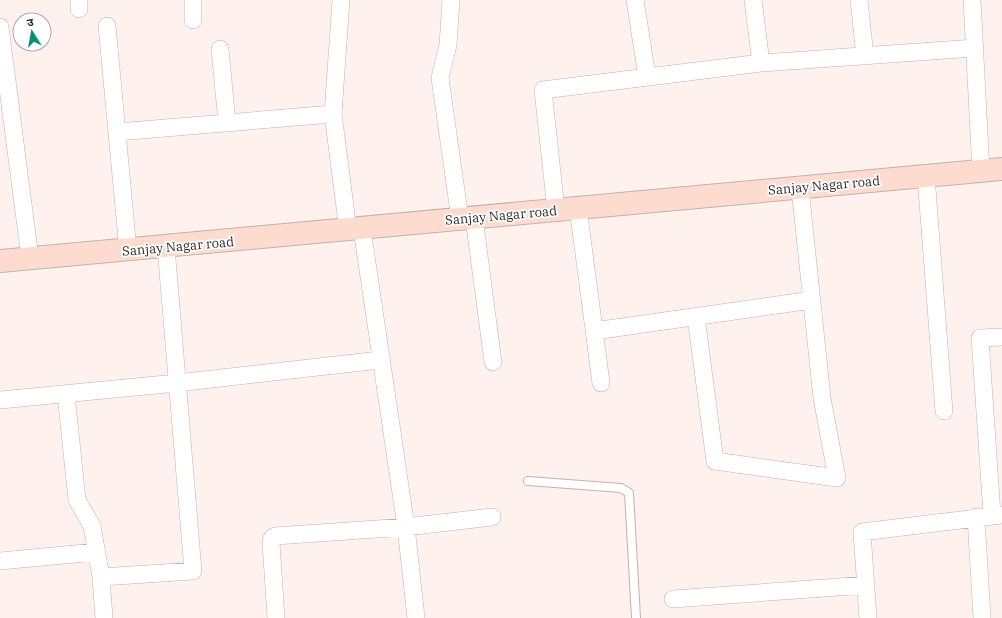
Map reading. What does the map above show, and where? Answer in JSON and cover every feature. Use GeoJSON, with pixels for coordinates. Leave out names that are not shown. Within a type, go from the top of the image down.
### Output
{"type":"FeatureCollection","features":[{"type":"Feature","properties":{"kind":"street"},"geometry":{"type":"LineString","coordinates":[[193,0],[193,20]]}},
{"type":"Feature","properties":{"kind":"street"},"geometry":{"type":"LineString","coordinates":[[341,0],[333,114],[380,360],[406,527],[416,618]]}},
{"type":"Feature","properties":{"kind":"street"},"geometry":{"type":"LineString","coordinates":[[451,0],[448,45],[440,78],[493,362]]}},
{"type":"Feature","properties":{"kind":"street"},"geometry":{"type":"LineString","coordinates":[[635,0],[647,76]]}},
{"type":"Feature","properties":{"kind":"street"},"geometry":{"type":"LineString","coordinates":[[753,0],[761,63]]}},
{"type":"Feature","properties":{"kind":"street"},"geometry":{"type":"LineString","coordinates":[[859,0],[865,56]]}},
{"type":"Feature","properties":{"kind":"street"},"geometry":{"type":"LineString","coordinates":[[972,0],[975,48],[991,170]]}},
{"type":"Feature","properties":{"kind":"street"},"geometry":{"type":"LineString","coordinates":[[107,26],[128,250]]}},
{"type":"Feature","properties":{"kind":"street"},"geometry":{"type":"LineString","coordinates":[[0,27],[4,81],[30,258]]}},
{"type":"Feature","properties":{"kind":"street"},"geometry":{"type":"LineString","coordinates":[[556,210],[543,90],[761,63],[975,48]]}},
{"type":"Feature","properties":{"kind":"street"},"geometry":{"type":"LineString","coordinates":[[220,49],[227,123]]}},
{"type":"Feature","properties":{"kind":"street"},"geometry":{"type":"LineString","coordinates":[[117,132],[333,114]]}},
{"type":"Feature","properties":{"kind":"street","name":"Sanjay Nagar road"},"geometry":{"type":"LineString","coordinates":[[0,261],[166,247],[991,170]]}},
{"type":"Feature","properties":{"kind":"street"},"geometry":{"type":"LineString","coordinates":[[926,176],[944,411]]}},
{"type":"Feature","properties":{"kind":"street"},"geometry":{"type":"LineString","coordinates":[[696,317],[715,461],[837,478],[822,398],[800,188]]}},
{"type":"Feature","properties":{"kind":"street"},"geometry":{"type":"LineString","coordinates":[[578,208],[601,382]]}},
{"type":"Feature","properties":{"kind":"street"},"geometry":{"type":"LineString","coordinates":[[101,577],[193,571],[166,247]]}},
{"type":"Feature","properties":{"kind":"street"},"geometry":{"type":"LineString","coordinates":[[594,332],[812,300]]}},
{"type":"Feature","properties":{"kind":"street"},"geometry":{"type":"LineString","coordinates":[[982,618],[990,516],[980,338],[1002,338]]}},
{"type":"Feature","properties":{"kind":"street"},"geometry":{"type":"LineString","coordinates":[[0,400],[177,383],[380,360]]}},
{"type":"Feature","properties":{"kind":"street"},"geometry":{"type":"LineString","coordinates":[[66,394],[77,500],[92,526],[101,577],[104,618]]}},
{"type":"Feature","properties":{"kind":"street"},"geometry":{"type":"LineString","coordinates":[[868,618],[862,532],[990,516]]}},
{"type":"Feature","properties":{"kind":"street"},"geometry":{"type":"LineString","coordinates":[[276,618],[271,542],[272,538],[275,536],[406,527],[492,517]]}},
{"type":"Feature","properties":{"kind":"street"},"geometry":{"type":"LineString","coordinates":[[0,561],[96,552]]}},
{"type":"Feature","properties":{"kind":"street"},"geometry":{"type":"LineString","coordinates":[[673,599],[866,585]]}},
{"type":"Feature","properties":{"kind":"lane"},"geometry":{"type":"LineString","coordinates":[[528,481],[621,488],[629,493],[636,618]]}}]}
